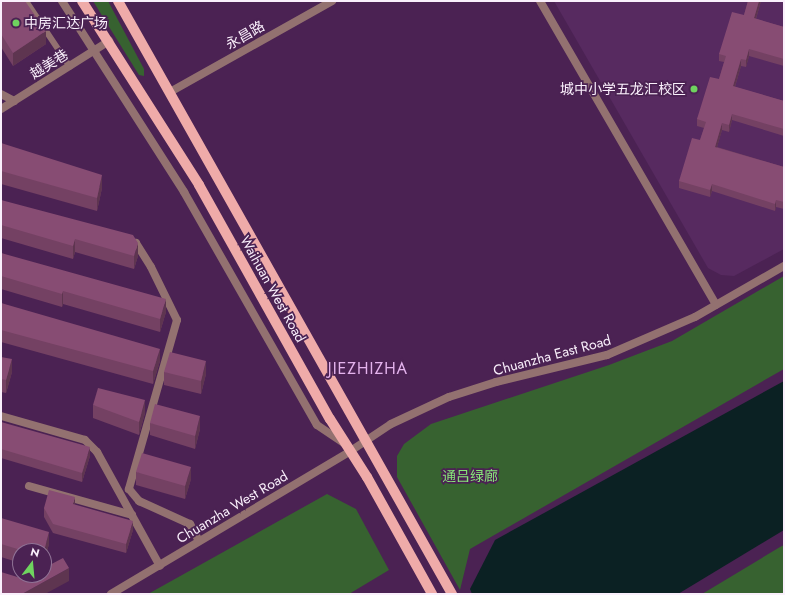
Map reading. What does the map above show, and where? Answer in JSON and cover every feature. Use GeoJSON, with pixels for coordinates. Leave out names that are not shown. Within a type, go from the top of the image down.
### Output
{"type":"FeatureCollection","features":[{"type":"Feature","properties":{"kind":"main road","name":"Waihuan West Road"},"geometry":{"type":"LineString","coordinates":[[82,1],[110,41],[199,185],[347,448],[366,477],[432,594]]}},
{"type":"Feature","properties":{"kind":"main road","name":"Waihuan West Road"},"geometry":{"type":"LineString","coordinates":[[118,1],[452,594]]}},
{"type":"Feature","properties":{"kind":"street"},"geometry":{"type":"LineString","coordinates":[[62,1],[184,192],[317,425],[347,448]]}},
{"type":"Feature","properties":{"kind":"street","name":"永昌路"},"geometry":{"type":"LineString","coordinates":[[170,92],[332,1]]}},
{"type":"Feature","properties":{"kind":"street"},"geometry":{"type":"LineString","coordinates":[[540,1],[716,305]]}},
{"type":"Feature","properties":{"kind":"street","name":"越美巷"},"geometry":{"type":"LineString","coordinates":[[1,108],[110,41]]}},
{"type":"Feature","properties":{"kind":"street"},"geometry":{"type":"LineString","coordinates":[[1,94],[14,101]]}},
{"type":"Feature","properties":{"kind":"street"},"geometry":{"type":"LineString","coordinates":[[121,239],[136,243],[177,320],[129,488],[139,501],[190,524],[199,541]]}},
{"type":"Feature","properties":{"kind":"street","name":"Chuanzha East Road"},"geometry":{"type":"LineString","coordinates":[[366,440],[392,424],[449,397],[496,382],[607,356],[695,317],[784,266]]}},
{"type":"Feature","properties":{"kind":"street"},"geometry":{"type":"LineString","coordinates":[[1,416],[85,440],[97,452],[160,566]]}},
{"type":"Feature","properties":{"kind":"street","name":"Chuanzha West Road"},"geometry":{"type":"LineString","coordinates":[[111,594],[160,566],[347,448],[366,440]]}},
{"type":"Feature","properties":{"kind":"street"},"geometry":{"type":"LineString","coordinates":[[29,486],[132,515]]}},
{"type":"Feature","properties":{"kind":"lane"},"geometry":{"type":"LineString","coordinates":[[26,1],[70,66]]}},
{"type":"Feature","properties":{"kind":"shaded area","name":"城中小学五龙汇校区"},"geometry":{"type":"Polygon","coordinates":[[[554,1],[784,1],[784,249],[734,276],[721,275],[708,268],[554,1]]]}},
{"type":"Feature","properties":{"kind":"shaded area"},"geometry":{"type":"Polygon","coordinates":[[[784,381],[784,530],[678,594],[472,594],[470,589],[495,540],[784,381]]]}},
{"type":"Feature","properties":{"kind":"green space"},"geometry":{"type":"Polygon","coordinates":[[[93,1],[108,1],[144,69],[144,76],[139,75],[93,1]]]}},
{"type":"Feature","properties":{"kind":"green space","name":"通吕绿廊"},"geometry":{"type":"Polygon","coordinates":[[[784,276],[784,369],[470,549],[460,590],[397,477],[397,456],[404,444],[431,424],[609,365],[672,341],[784,276]]]}},
{"type":"Feature","properties":{"kind":"green space"},"geometry":{"type":"Polygon","coordinates":[[[327,494],[356,509],[389,570],[349,594],[148,594],[327,494]]]}},
{"type":"Feature","properties":{"kind":"green space"},"geometry":{"type":"Polygon","coordinates":[[[784,545],[784,594],[702,594],[780,547],[784,545]]]}},
{"type":"Feature","properties":{"kind":"building","name":"中房汇达广场"},"geometry":{"type":"Polygon","coordinates":[[[1,1],[25,1],[46,31],[13,53],[1,34],[1,1]]]}},
{"type":"Feature","properties":{"kind":"building"},"geometry":{"type":"Polygon","coordinates":[[[748,1],[759,1],[754,18],[784,27],[784,59],[749,49],[746,60],[741,59],[733,86],[784,101],[784,129],[732,114],[729,125],[722,123],[715,147],[784,167],[784,202],[776,200],[775,204],[712,184],[710,190],[679,181],[692,138],[700,140],[706,122],[697,119],[710,77],[719,79],[726,56],[719,54],[732,12],[744,15],[748,1]]]}},
{"type":"Feature","properties":{"kind":"building"},"geometry":{"type":"Polygon","coordinates":[[[1,143],[102,175],[97,198],[1,171],[1,143]]]}},
{"type":"Feature","properties":{"kind":"building"},"geometry":{"type":"Polygon","coordinates":[[[1,200],[133,235],[138,243],[134,256],[75,239],[73,246],[1,225],[1,200]]]}},
{"type":"Feature","properties":{"kind":"building"},"geometry":{"type":"Polygon","coordinates":[[[1,253],[166,299],[160,319],[63,291],[62,294],[1,276],[1,253]]]}},
{"type":"Feature","properties":{"kind":"building"},"geometry":{"type":"Polygon","coordinates":[[[1,303],[160,349],[153,371],[1,330],[1,303]]]}},
{"type":"Feature","properties":{"kind":"building"},"geometry":{"type":"Polygon","coordinates":[[[170,352],[206,361],[201,381],[164,372],[170,352]]]}},
{"type":"Feature","properties":{"kind":"building"},"geometry":{"type":"Polygon","coordinates":[[[1,357],[12,359],[6,380],[1,379],[1,357]]]}},
{"type":"Feature","properties":{"kind":"building"},"geometry":{"type":"Polygon","coordinates":[[[98,388],[145,400],[139,422],[93,405],[98,388]]]}},
{"type":"Feature","properties":{"kind":"building"},"geometry":{"type":"Polygon","coordinates":[[[155,404],[200,416],[195,436],[150,423],[155,404]]]}},
{"type":"Feature","properties":{"kind":"building"},"geometry":{"type":"Polygon","coordinates":[[[1,422],[90,447],[82,473],[1,449],[1,422]]]}},
{"type":"Feature","properties":{"kind":"building"},"geometry":{"type":"Polygon","coordinates":[[[142,453],[191,467],[185,486],[136,472],[142,453]]]}},
{"type":"Feature","properties":{"kind":"building"},"geometry":{"type":"Polygon","coordinates":[[[49,490],[75,497],[73,504],[133,521],[126,544],[53,524],[44,508],[49,490]]]}},
{"type":"Feature","properties":{"kind":"building"},"geometry":{"type":"Polygon","coordinates":[[[1,518],[49,532],[46,543],[12,543],[12,547],[1,544],[1,518]]]}},
{"type":"Feature","properties":{"kind":"building"},"geometry":{"type":"Polygon","coordinates":[[[63,558],[69,568],[52,577],[52,564],[63,558]]]}},
{"type":"Feature","properties":{"kind":"building"},"geometry":{"type":"Polygon","coordinates":[[[1,572],[12,575],[12,583],[42,583],[22,594],[1,594],[1,572]]]}},
{"type":"Feature","properties":{"kind":"place","name":"中房汇达广场"},"geometry":{"type":"Point","coordinates":[16,23]}},
{"type":"Feature","properties":{"kind":"place","name":"城中小学五龙汇校区"},"geometry":{"type":"Point","coordinates":[694,89]}},
{"type":"Feature","properties":{"kind":"district","name":"JIEZHIZHA"},"geometry":{"type":"Point","coordinates":[368,369]}}]}
